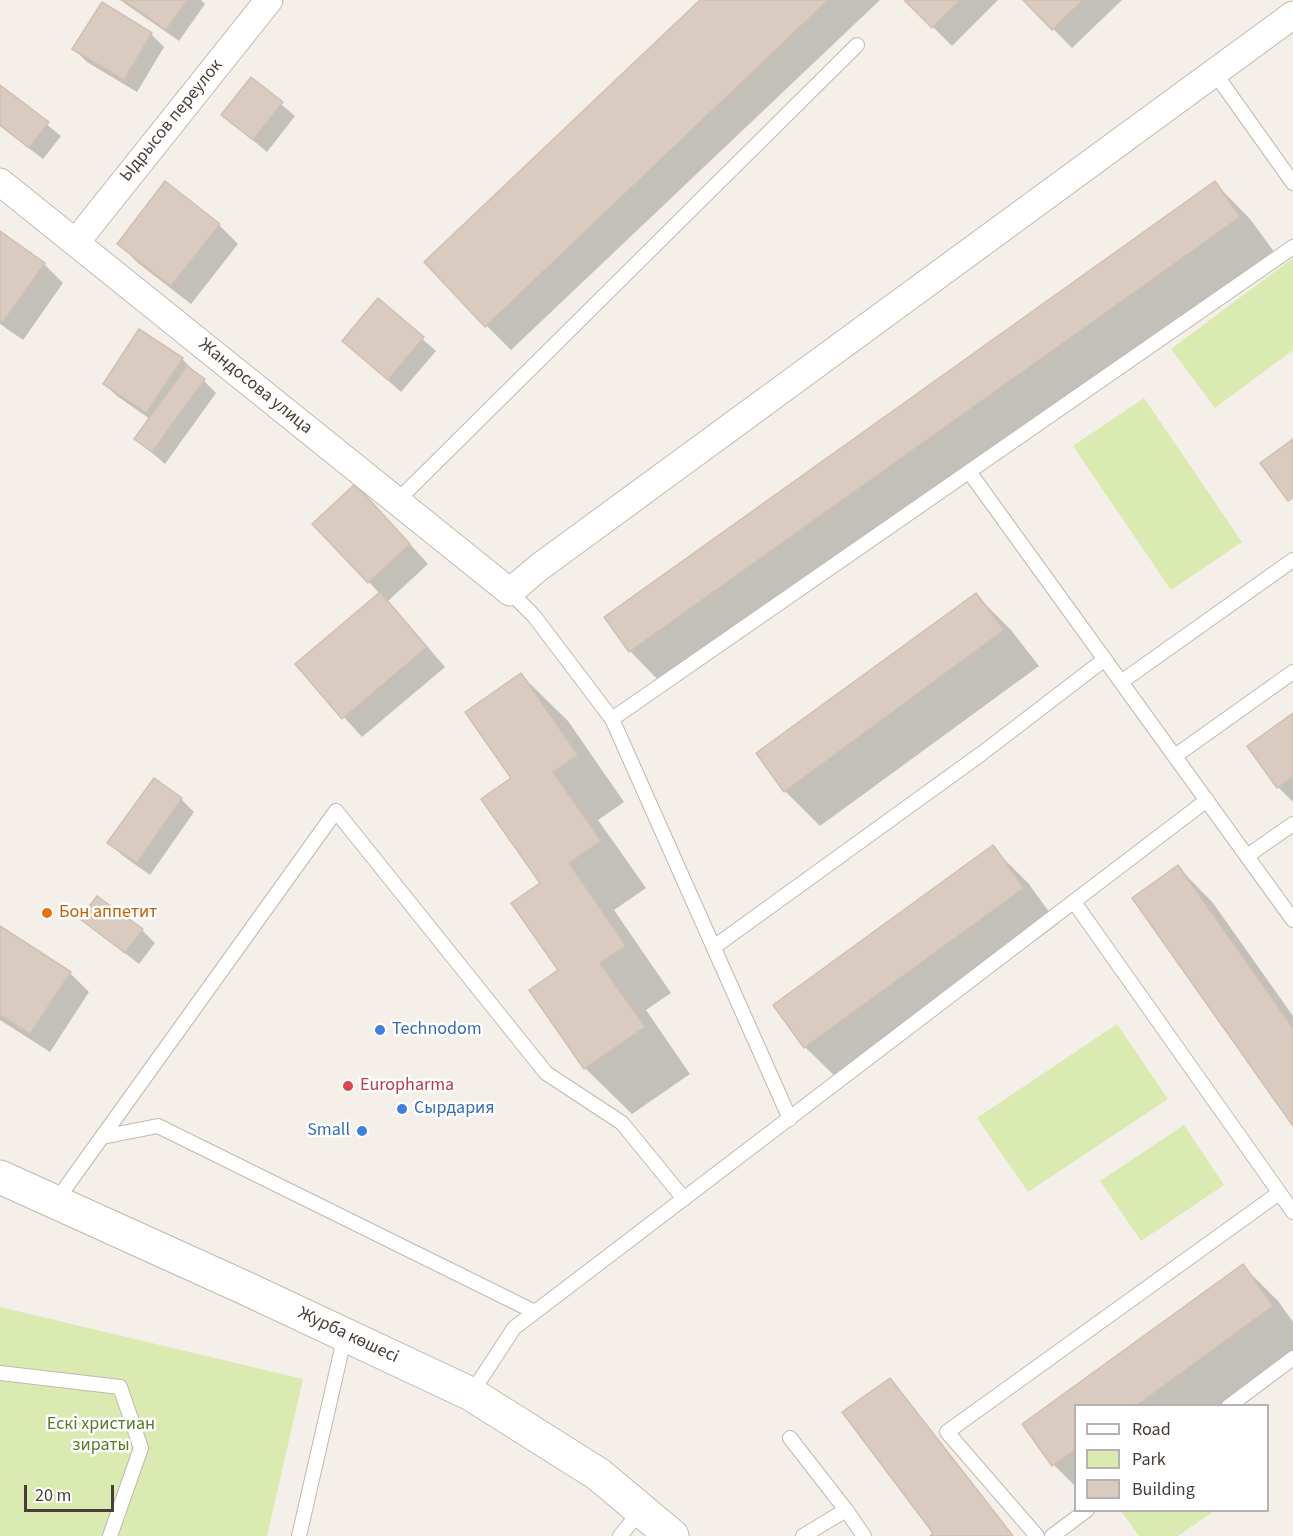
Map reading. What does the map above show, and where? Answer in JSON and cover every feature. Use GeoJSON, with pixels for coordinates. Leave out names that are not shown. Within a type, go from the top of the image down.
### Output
{"type":"FeatureCollection","features":[{"type":"Feature","properties":{"kind":"street","name":"Ыдрысов переулок"},"geometry":{"type":"LineString","coordinates":[[76,242],[269,0]]}},
{"type":"Feature","properties":{"kind":"street"},"geometry":{"type":"LineString","coordinates":[[510,592],[538,568],[1293,15]]}},
{"type":"Feature","properties":{"kind":"street","name":"Жандосова улица"},"geometry":{"type":"LineString","coordinates":[[0,182],[510,592]]}},
{"type":"Feature","properties":{"kind":"street","name":"Журба көшесі"},"geometry":{"type":"LineString","coordinates":[[0,1177],[471,1394],[598,1474],[672,1536]]}},
{"type":"Feature","properties":{"kind":"lane"},"geometry":{"type":"LineString","coordinates":[[397,501],[856,45]]}},
{"type":"Feature","properties":{"kind":"lane"},"geometry":{"type":"LineString","coordinates":[[1214,72],[1293,183]]}},
{"type":"Feature","properties":{"kind":"lane"},"geometry":{"type":"LineString","coordinates":[[612,719],[1293,248]]}},
{"type":"Feature","properties":{"kind":"lane"},"geometry":{"type":"LineString","coordinates":[[970,473],[1293,920]]}},
{"type":"Feature","properties":{"kind":"lane"},"geometry":{"type":"LineString","coordinates":[[1121,682],[1293,560]]}},
{"type":"Feature","properties":{"kind":"lane"},"geometry":{"type":"LineString","coordinates":[[510,592],[534,616],[612,719],[790,1119]]}},
{"type":"Feature","properties":{"kind":"lane"},"geometry":{"type":"LineString","coordinates":[[714,947],[981,754],[1105,659]]}},
{"type":"Feature","properties":{"kind":"lane"},"geometry":{"type":"LineString","coordinates":[[1176,756],[1293,672]]}},
{"type":"Feature","properties":{"kind":"lane"},"geometry":{"type":"LineString","coordinates":[[471,1394],[514,1328],[1207,800]]}},
{"type":"Feature","properties":{"kind":"lane"},"geometry":{"type":"LineString","coordinates":[[55,1202],[336,811],[546,1073],[622,1123],[684,1199]]}},
{"type":"Feature","properties":{"kind":"lane"},"geometry":{"type":"LineString","coordinates":[[1247,856],[1293,824]]}},
{"type":"Feature","properties":{"kind":"lane"},"geometry":{"type":"LineString","coordinates":[[1074,902],[1293,1212]]}},
{"type":"Feature","properties":{"kind":"lane"},"geometry":{"type":"LineString","coordinates":[[102,1137],[158,1126],[535,1312]]}},
{"type":"Feature","properties":{"kind":"lane"},"geometry":{"type":"LineString","coordinates":[[1036,1536],[947,1432],[1280,1193]]}},
{"type":"Feature","properties":{"kind":"lane"},"geometry":{"type":"LineString","coordinates":[[299,1536],[345,1335]]}},
{"type":"Feature","properties":{"kind":"lane"},"geometry":{"type":"LineString","coordinates":[[1232,1404],[1293,1358]]}},
{"type":"Feature","properties":{"kind":"lane"},"geometry":{"type":"LineString","coordinates":[[0,1372],[120,1387],[141,1448],[110,1536]]}},
{"type":"Feature","properties":{"kind":"lane"},"geometry":{"type":"LineString","coordinates":[[790,1438],[864,1536]]}},
{"type":"Feature","properties":{"kind":"lane"},"geometry":{"type":"LineString","coordinates":[[620,1536],[641,1510]]}},
{"type":"Feature","properties":{"kind":"lane"},"geometry":{"type":"LineString","coordinates":[[803,1536],[846,1510]]}},
{"type":"Feature","properties":{"kind":"lane"},"geometry":{"type":"LineString","coordinates":[[1052,1536],[1084,1512]]}},
{"type":"Feature","properties":{"kind":"green space"},"geometry":{"type":"Polygon","coordinates":[[[1293,258],[1293,350],[1215,408],[1171,349],[1293,258]]]}},
{"type":"Feature","properties":{"kind":"green space"},"geometry":{"type":"Polygon","coordinates":[[[1144,398],[1242,542],[1171,590],[1073,446],[1144,398]]]}},
{"type":"Feature","properties":{"kind":"green space"},"geometry":{"type":"Polygon","coordinates":[[[1117,1024],[1168,1099],[1028,1192],[977,1118],[1117,1024]]]}},
{"type":"Feature","properties":{"kind":"green space"},"geometry":{"type":"Polygon","coordinates":[[[1184,1125],[1224,1185],[1141,1241],[1100,1181],[1184,1125]]]}},
{"type":"Feature","properties":{"kind":"green space","name":"Ескі христиан зираты"},"geometry":{"type":"Polygon","coordinates":[[[0,1307],[303,1379],[267,1536],[0,1536],[0,1307]]]}},
{"type":"Feature","properties":{"kind":"green space"},"geometry":{"type":"Polygon","coordinates":[[[1122,1512],[1213,1512],[1178,1536],[1139,1536],[1122,1512]]]}},
{"type":"Feature","properties":{"kind":"building"},"geometry":{"type":"Polygon","coordinates":[[[123,0],[187,0],[166,30],[123,0]]]}},
{"type":"Feature","properties":{"kind":"building"},"geometry":{"type":"Polygon","coordinates":[[[700,0],[828,0],[485,327],[424,262],[700,0]]]}},
{"type":"Feature","properties":{"kind":"building"},"geometry":{"type":"Polygon","coordinates":[[[904,0],[960,0],[932,28],[904,0]]]}},
{"type":"Feature","properties":{"kind":"building"},"geometry":{"type":"Polygon","coordinates":[[[1023,0],[1083,0],[1052,30],[1023,0]]]}},
{"type":"Feature","properties":{"kind":"building"},"geometry":{"type":"Polygon","coordinates":[[[102,2],[152,33],[124,80],[72,49],[102,2]]]}},
{"type":"Feature","properties":{"kind":"building"},"geometry":{"type":"Polygon","coordinates":[[[251,77],[283,102],[253,140],[221,115],[251,77]]]}},
{"type":"Feature","properties":{"kind":"building"},"geometry":{"type":"Polygon","coordinates":[[[0,85],[49,122],[29,148],[0,125],[0,85]]]}},
{"type":"Feature","properties":{"kind":"building"},"geometry":{"type":"Polygon","coordinates":[[[165,181],[220,224],[171,286],[117,244],[165,181]]]}},
{"type":"Feature","properties":{"kind":"building"},"geometry":{"type":"Polygon","coordinates":[[[1215,181],[1240,217],[629,652],[604,617],[1215,181]]]}},
{"type":"Feature","properties":{"kind":"building"},"geometry":{"type":"Polygon","coordinates":[[[0,231],[45,263],[3,322],[0,320],[0,231]]]}},
{"type":"Feature","properties":{"kind":"building"},"geometry":{"type":"Polygon","coordinates":[[[378,298],[424,337],[388,380],[342,341],[378,298]]]}},
{"type":"Feature","properties":{"kind":"building"},"geometry":{"type":"Polygon","coordinates":[[[139,329],[183,358],[146,413],[103,384],[139,329]]]}},
{"type":"Feature","properties":{"kind":"building"},"geometry":{"type":"Polygon","coordinates":[[[187,366],[205,379],[152,452],[134,439],[187,366]]]}},
{"type":"Feature","properties":{"kind":"building"},"geometry":{"type":"Polygon","coordinates":[[[1293,439],[1293,497],[1288,501],[1260,463],[1293,439]]]}},
{"type":"Feature","properties":{"kind":"building"},"geometry":{"type":"Polygon","coordinates":[[[355,484],[410,544],[368,583],[312,524],[355,484]]]}},
{"type":"Feature","properties":{"kind":"building"},"geometry":{"type":"Polygon","coordinates":[[[380,592],[427,647],[342,719],[295,664],[380,592]]]}},
{"type":"Feature","properties":{"kind":"building"},"geometry":{"type":"Polygon","coordinates":[[[976,593],[1004,630],[784,792],[756,753],[976,593]]]}},
{"type":"Feature","properties":{"kind":"building"},"geometry":{"type":"Polygon","coordinates":[[[521,673],[578,755],[553,772],[601,841],[569,863],[626,946],[600,963],[645,1027],[584,1069],[529,990],[558,970],[511,903],[540,883],[481,799],[511,778],[465,712],[521,673]]]}},
{"type":"Feature","properties":{"kind":"building"},"geometry":{"type":"Polygon","coordinates":[[[1293,713],[1293,777],[1277,788],[1247,746],[1293,713]]]}},
{"type":"Feature","properties":{"kind":"building"},"geometry":{"type":"Polygon","coordinates":[[[154,778],[182,798],[137,863],[107,843],[154,778]]]}},
{"type":"Feature","properties":{"kind":"building"},"geometry":{"type":"Polygon","coordinates":[[[993,845],[1024,888],[804,1048],[773,1005],[993,845]]]}},
{"type":"Feature","properties":{"kind":"building"},"geometry":{"type":"Polygon","coordinates":[[[1178,865],[1293,1028],[1293,1126],[1132,898],[1178,865]]]}},
{"type":"Feature","properties":{"kind":"building"},"geometry":{"type":"Polygon","coordinates":[[[97,896],[143,929],[125,953],[80,919],[97,896]]]}},
{"type":"Feature","properties":{"kind":"building"},"geometry":{"type":"Polygon","coordinates":[[[0,926],[71,972],[30,1034],[0,1015],[0,926]]]}},
{"type":"Feature","properties":{"kind":"building"},"geometry":{"type":"Polygon","coordinates":[[[1243,1264],[1273,1306],[1139,1404],[1074,1404],[1074,1450],[1052,1466],[1022,1424],[1243,1264]]]}},
{"type":"Feature","properties":{"kind":"building"},"geometry":{"type":"Polygon","coordinates":[[[890,1378],[1013,1536],[930,1536],[933,1533],[842,1412],[890,1378]]]}},
{"type":"Feature","properties":{"kind":"place","name":"Бон аппетит"},"geometry":{"type":"Point","coordinates":[47,913]}},
{"type":"Feature","properties":{"kind":"place","name":"Technodom"},"geometry":{"type":"Point","coordinates":[380,1030]}},
{"type":"Feature","properties":{"kind":"place","name":"Europharma"},"geometry":{"type":"Point","coordinates":[348,1086]}},
{"type":"Feature","properties":{"kind":"place","name":"Сырдария"},"geometry":{"type":"Point","coordinates":[402,1109]}},
{"type":"Feature","properties":{"kind":"place","name":"Small"},"geometry":{"type":"Point","coordinates":[362,1131]}}]}
